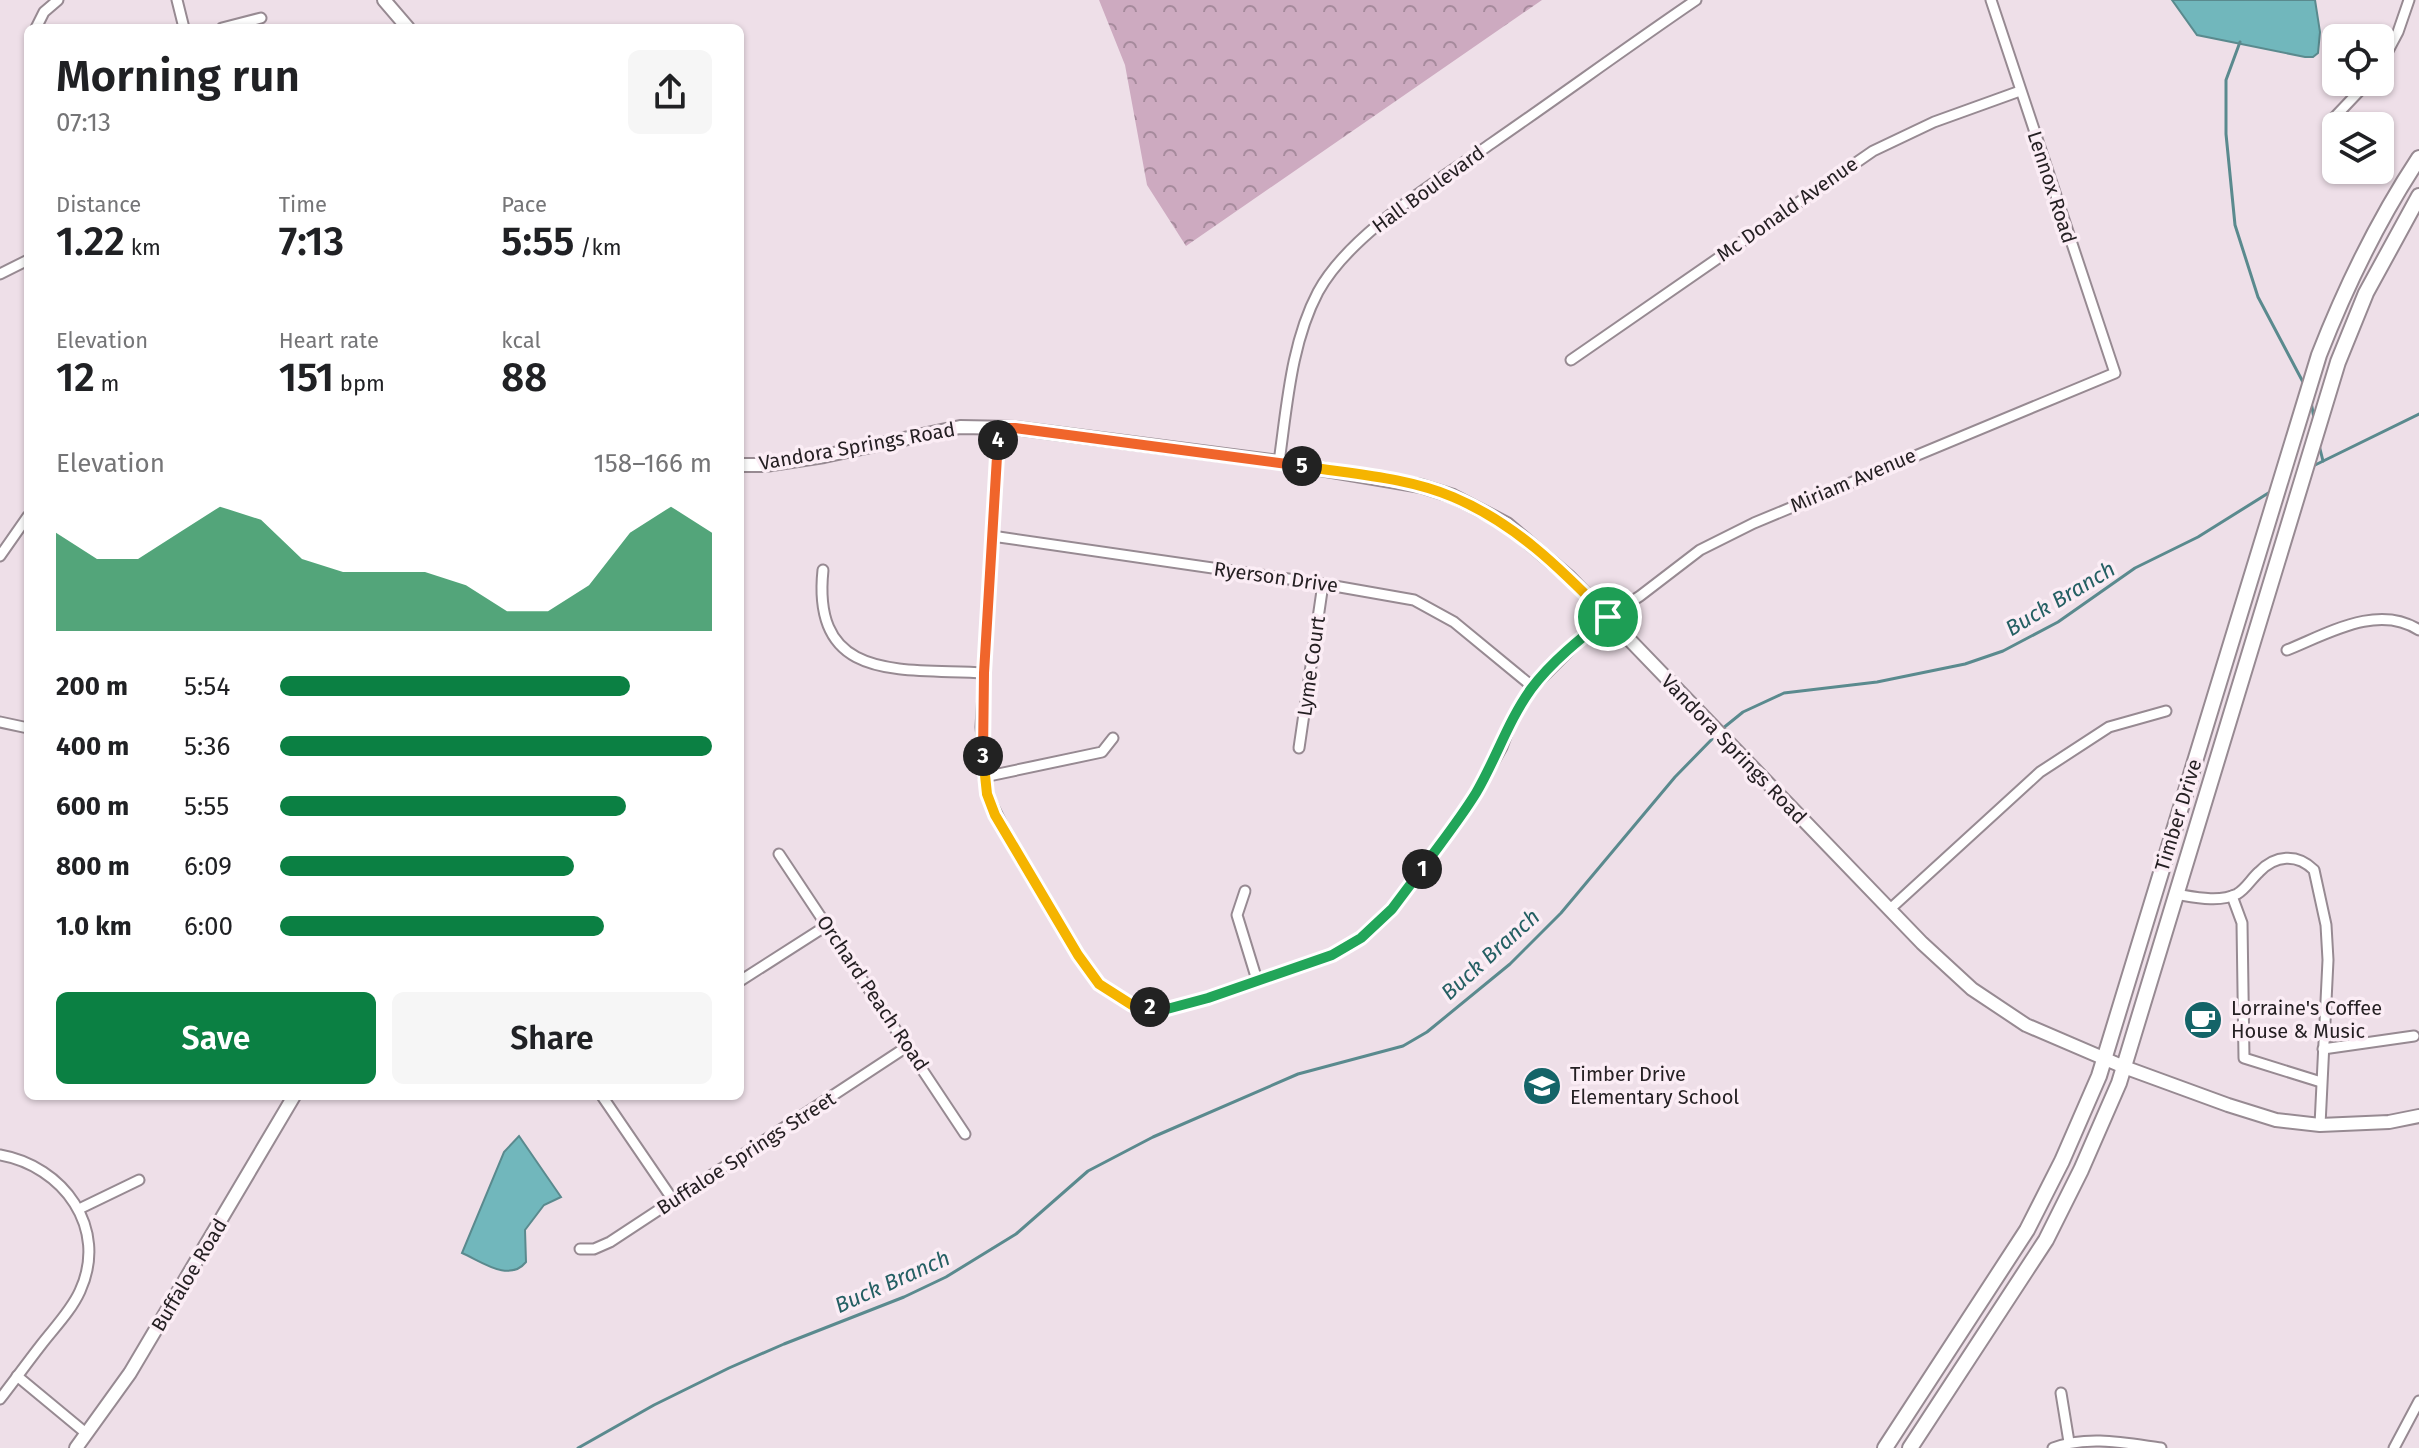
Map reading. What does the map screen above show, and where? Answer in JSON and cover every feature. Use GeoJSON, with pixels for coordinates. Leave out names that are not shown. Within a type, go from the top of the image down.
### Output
{"type":"FeatureCollection","features":[{"type":"Feature","properties":{"kind":"main road","name":"Timber Drive"},"geometry":{"type":"LineString","coordinates":[[1885,1448],[2027,1230],[2062,1161],[2105,1058],[2319,355],[2347,284],[2396,193],[2419,158]]}},
{"type":"Feature","properties":{"kind":"main road","name":"Timber Drive"},"geometry":{"type":"LineString","coordinates":[[1910,1448],[2046,1240],[2081,1170],[2124,1067],[2338,362],[2366,293],[2417,202]]}},
{"type":"Feature","properties":{"kind":"street"},"geometry":{"type":"LineString","coordinates":[[38,24],[44,12],[58,0]]}},
{"type":"Feature","properties":{"kind":"street"},"geometry":{"type":"LineString","coordinates":[[177,0],[183,24]]}},
{"type":"Feature","properties":{"kind":"street"},"geometry":{"type":"LineString","coordinates":[[384,0],[405,24]]}},
{"type":"Feature","properties":{"kind":"street","name":"Hall Boulevard"},"geometry":{"type":"LineString","coordinates":[[1279,462],[1289,393],[1306,319],[1317,293],[1343,255],[1359,239],[1449,173],[1696,0]]}},
{"type":"Feature","properties":{"kind":"street","name":"Lennox Road"},"geometry":{"type":"LineString","coordinates":[[1991,0],[2115,373]]}},
{"type":"Feature","properties":{"kind":"street"},"geometry":{"type":"LineString","coordinates":[[2394,40],[2409,0]]}},
{"type":"Feature","properties":{"kind":"street"},"geometry":{"type":"LineString","coordinates":[[238,24],[261,18]]}},
{"type":"Feature","properties":{"kind":"street","name":"Mc Donald Avenue"},"geometry":{"type":"LineString","coordinates":[[1571,360],[1873,151],[1934,122],[2020,91]]}},
{"type":"Feature","properties":{"kind":"street"},"geometry":{"type":"LineString","coordinates":[[2339,112],[2355,96]]}},
{"type":"Feature","properties":{"kind":"street"},"geometry":{"type":"LineString","coordinates":[[0,274],[24,262]]}},
{"type":"Feature","properties":{"kind":"street","name":"Miriam Avenue"},"geometry":{"type":"LineString","coordinates":[[999,428],[981,727],[984,777],[995,815],[1015,851],[1099,984],[1132,1005],[1167,1009],[1332,955],[1361,938],[1392,909],[1475,795],[1502,747],[1512,720],[1533,687],[1584,636],[1700,550],[1754,523],[2115,373]]}},
{"type":"Feature","properties":{"kind":"street","name":"Vandora Springs Road"},"geometry":{"type":"LineString","coordinates":[[744,465],[824,456],[960,427],[1015,428],[1279,462],[1421,486],[1453,496],[1507,524],[1569,577],[1889,910],[1976,991],[2026,1025],[2124,1067],[2276,1120],[2320,1125],[2389,1122],[2419,1116]]}},
{"type":"Feature","properties":{"kind":"street"},"geometry":{"type":"LineString","coordinates":[[0,556],[24,522]]}},
{"type":"Feature","properties":{"kind":"street","name":"Ryerson Drive"},"geometry":{"type":"LineString","coordinates":[[992,536],[1414,600],[1432,607],[1533,687]]}},
{"type":"Feature","properties":{"kind":"street"},"geometry":{"type":"LineString","coordinates":[[823,570],[822,611],[834,639],[857,660],[880,667],[984,673]]}},
{"type":"Feature","properties":{"kind":"street","name":"Lyme Court"},"geometry":{"type":"LineString","coordinates":[[1299,748],[1323,584]]}},
{"type":"Feature","properties":{"kind":"street"},"geometry":{"type":"LineString","coordinates":[[2287,650],[2348,625],[2387,618],[2419,630]]}},
{"type":"Feature","properties":{"kind":"street"},"geometry":{"type":"LineString","coordinates":[[1889,910],[2040,772],[2109,727],[2166,711]]}},
{"type":"Feature","properties":{"kind":"street"},"geometry":{"type":"LineString","coordinates":[[0,722],[24,727]]}},
{"type":"Feature","properties":{"kind":"street"},"geometry":{"type":"LineString","coordinates":[[984,777],[1102,752],[1113,738]]}},
{"type":"Feature","properties":{"kind":"street","name":"Orchard Peach Road"},"geometry":{"type":"LineString","coordinates":[[779,854],[965,1134]]}},
{"type":"Feature","properties":{"kind":"street"},"geometry":{"type":"LineString","coordinates":[[2175,894],[2202,899],[2232,896],[2244,889],[2268,864],[2281,858],[2295,858],[2314,870],[2326,925],[2328,960],[2320,1125]]}},
{"type":"Feature","properties":{"kind":"street"},"geometry":{"type":"LineString","coordinates":[[1245,891],[1237,915],[1257,980]]}},
{"type":"Feature","properties":{"kind":"street"},"geometry":{"type":"LineString","coordinates":[[2232,896],[2242,923],[2244,1058],[2321,1082]]}},
{"type":"Feature","properties":{"kind":"street"},"geometry":{"type":"LineString","coordinates":[[744,978],[826,926]]}},
{"type":"Feature","properties":{"kind":"street"},"geometry":{"type":"LineString","coordinates":[[2323,1049],[2414,1036]]}},
{"type":"Feature","properties":{"kind":"street","name":"Buffaloe Springs Street"},"geometry":{"type":"LineString","coordinates":[[580,1249],[594,1249],[610,1242],[908,1046]]}},
{"type":"Feature","properties":{"kind":"street","name":"Buffaloe Road"},"geometry":{"type":"LineString","coordinates":[[76,1448],[130,1373],[292,1100]]}},
{"type":"Feature","properties":{"kind":"street"},"geometry":{"type":"LineString","coordinates":[[605,1100],[673,1200]]}},
{"type":"Feature","properties":{"kind":"street"},"geometry":{"type":"LineString","coordinates":[[0,1155],[27,1162],[47,1172],[67,1191],[85,1223],[89,1251],[80,1292],[0,1399]]}},
{"type":"Feature","properties":{"kind":"street"},"geometry":{"type":"LineString","coordinates":[[79,1209],[139,1180]]}},
{"type":"Feature","properties":{"kind":"street"},"geometry":{"type":"LineString","coordinates":[[17,1376],[87,1434]]}},
{"type":"Feature","properties":{"kind":"street"},"geometry":{"type":"LineString","coordinates":[[2061,1393],[2069,1442]]}},
{"type":"Feature","properties":{"kind":"street"},"geometry":{"type":"LineString","coordinates":[[2394,1448],[2419,1401]]}},
{"type":"Feature","properties":{"kind":"street"},"geometry":{"type":"LineString","coordinates":[[2053,1448],[2069,1442],[2107,1440],[2161,1448]]}},
{"type":"Feature","properties":{"kind":"green space"},"geometry":{"type":"Polygon","coordinates":[[[1099,0],[1542,0],[1186,246],[1147,185],[1125,65],[1099,0]]]}},
{"type":"Feature","properties":{"kind":"water"},"geometry":{"type":"Polygon","coordinates":[[[2172,0],[2315,0],[2320,32],[2318,53],[2305,57],[2197,35],[2172,0]]]}},
{"type":"Feature","properties":{"kind":"water"},"geometry":{"type":"Polygon","coordinates":[[[519,1136],[561,1197],[544,1205],[525,1230],[526,1262],[512,1271],[486,1265],[462,1253],[504,1152],[519,1136]]]}},
{"type":"Feature","properties":{"kind":"waterway"},"geometry":{"type":"LineString","coordinates":[[2240,42],[2226,80],[2226,134],[2235,225],[2258,297],[2304,384]]}},
{"type":"Feature","properties":{"kind":"waterway"},"geometry":{"type":"LineString","coordinates":[[2311,402],[2314,418]]}},
{"type":"Feature","properties":{"kind":"waterway","name":"Buck Branch"},"geometry":{"type":"LineString","coordinates":[[2311,467],[2419,414]]}},
{"type":"Feature","properties":{"kind":"waterway"},"geometry":{"type":"LineString","coordinates":[[2319,445],[2323,461]]}},
{"type":"Feature","properties":{"kind":"waterway","name":"Buck Branch"},"geometry":{"type":"LineString","coordinates":[[1722,729],[1743,712],[1784,693],[1877,682],[1965,664],[2003,651],[2058,622],[2135,568],[2198,537],[2270,492]]}},
{"type":"Feature","properties":{"kind":"waterway","name":"Buck Branch"},"geometry":{"type":"LineString","coordinates":[[578,1448],[654,1405],[729,1368],[946,1277],[1016,1234],[1088,1171],[1153,1137],[1298,1074],[1403,1046],[1427,1032],[1510,964],[1561,913],[1675,777],[1716,735]]}},
{"type":"Feature","properties":{"kind":"place","name":"Lorraine's Coffee House & Music"},"geometry":{"type":"Point","coordinates":[2203,1020]}},
{"type":"Feature","properties":{"kind":"place","name":"Timber Drive Elementary School"},"geometry":{"type":"Point","coordinates":[1542,1086]}},
{"type":"Feature","properties":{"kind":"route"},"geometry":{"type":"LineString","coordinates":[[999,428],[1279,462],[1421,486],[1453,496],[1507,524],[1569,577],[1608,617],[1584,636],[1533,687],[1512,720],[1502,747],[1475,795],[1392,909],[1361,938],[1332,955],[1208,998],[1167,1009],[1132,1005],[1099,984],[1015,851],[987,794],[981,727],[999,428]]}}]}
